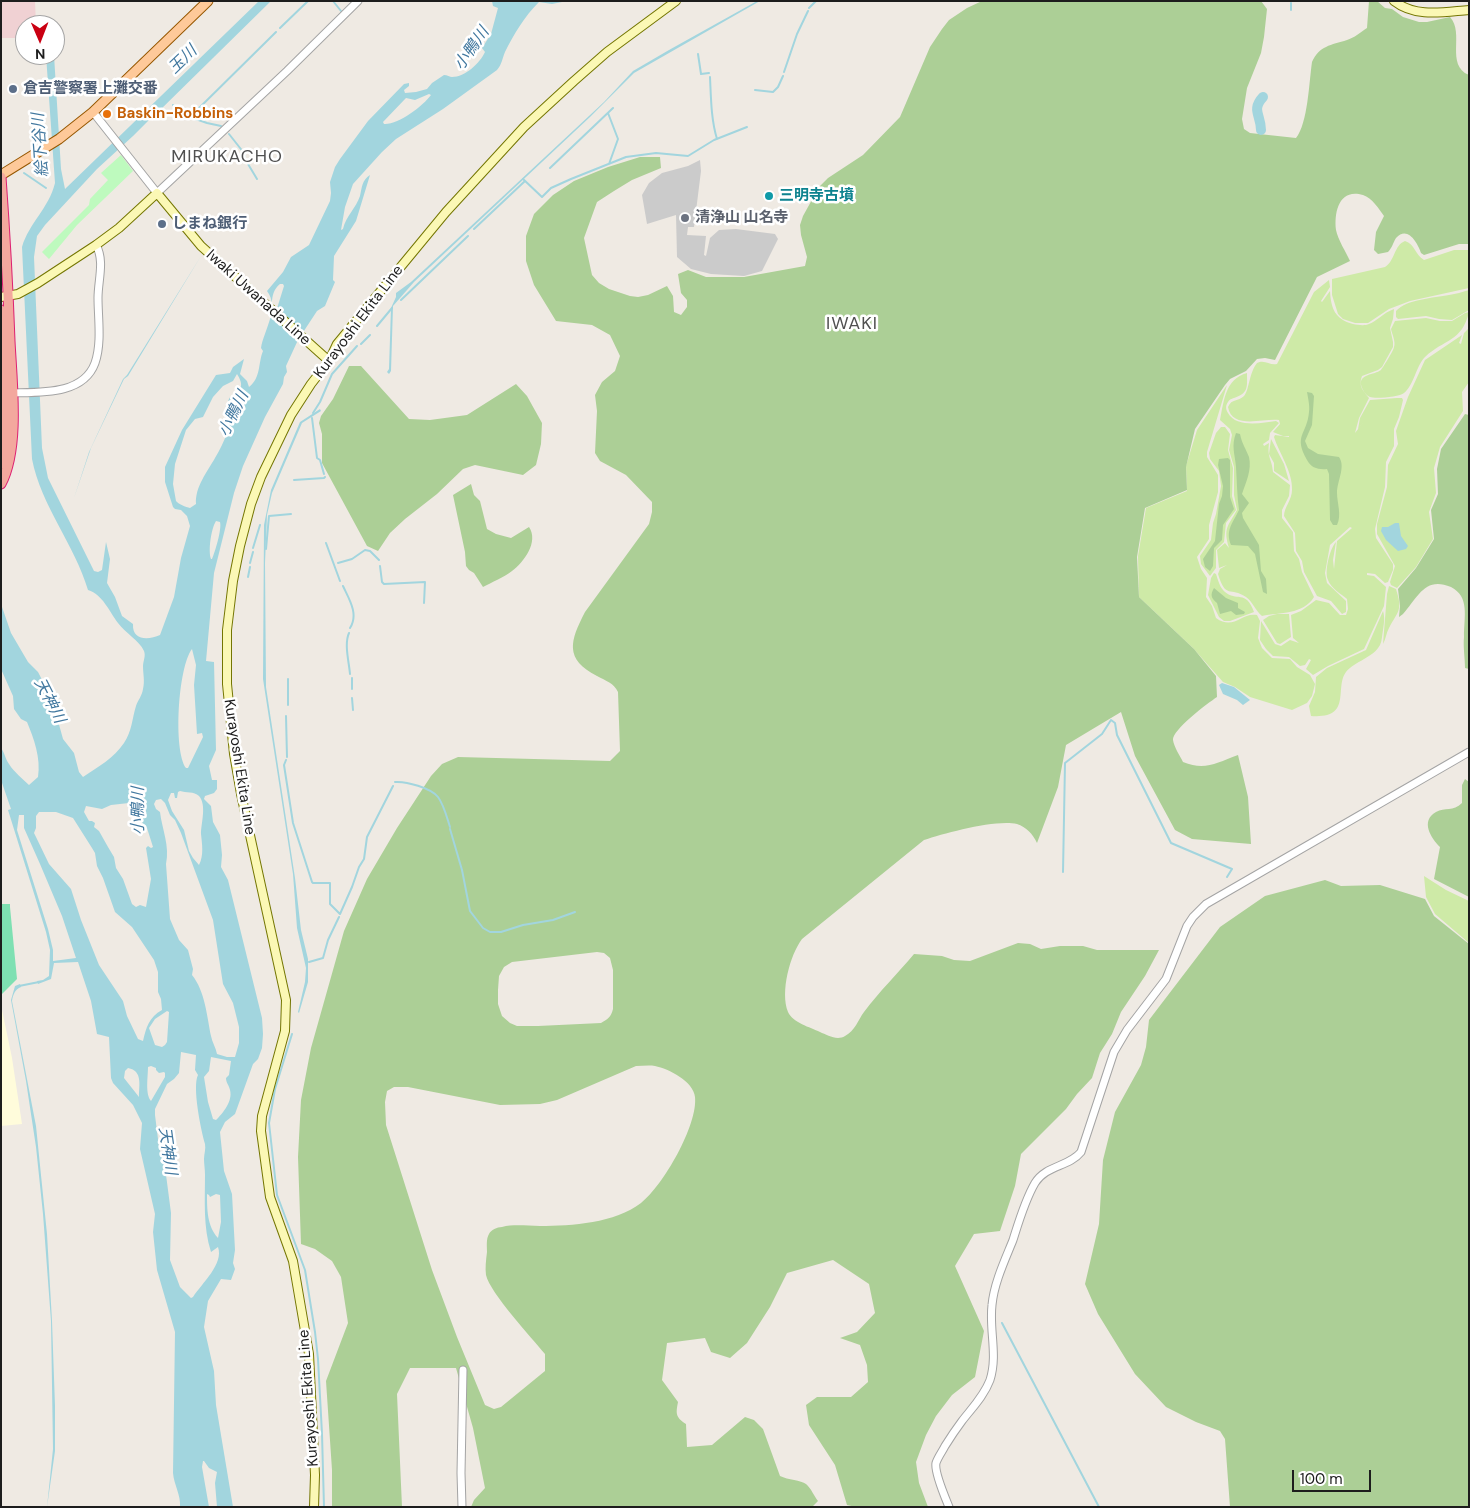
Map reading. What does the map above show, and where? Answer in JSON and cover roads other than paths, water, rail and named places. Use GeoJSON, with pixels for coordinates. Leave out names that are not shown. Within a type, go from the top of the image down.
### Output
{"type":"FeatureCollection","features":[{"type":"Feature","properties":{"kind":"highway"},"geometry":{"type":"LineString","coordinates":[[1,176],[5,297],[13,393],[6,427],[1,484]]}},
{"type":"Feature","properties":{"kind":"highway"},"geometry":{"type":"LineString","coordinates":[[1,310],[13,393]]}},
{"type":"Feature","properties":{"kind":"main road"},"geometry":{"type":"LineString","coordinates":[[1,176],[49,146],[93,112],[208,1]]}},
{"type":"Feature","properties":{"kind":"main road","name":"Kurayoshi Ekita Line"},"geometry":{"type":"LineString","coordinates":[[314,1507],[315,1475],[309,1354],[293,1261],[270,1197],[261,1132],[262,1116],[285,1031],[286,1000],[241,794],[230,719],[226,653],[227,630],[240,546],[251,504],[261,477],[291,415],[330,361],[338,344],[446,212],[524,127],[607,52],[676,1]]}},
{"type":"Feature","properties":{"kind":"main road"},"geometry":{"type":"LineString","coordinates":[[1394,1],[1401,7],[1422,13],[1469,10]]}},
{"type":"Feature","properties":{"kind":"main road"},"geometry":{"type":"LineString","coordinates":[[5,297],[18,294],[37,284],[96,245],[119,228],[157,194]]}},
{"type":"Feature","properties":{"kind":"main road","name":"Iwaki Uwanada Line"},"geometry":{"type":"LineString","coordinates":[[157,194],[201,246],[330,361]]}},
{"type":"Feature","properties":{"kind":"street"},"geometry":{"type":"LineString","coordinates":[[93,112],[157,194],[358,1]]}},
{"type":"Feature","properties":{"kind":"street"},"geometry":{"type":"LineString","coordinates":[[13,393],[42,392],[67,388],[81,382],[95,362],[98,342],[98,289],[101,261],[96,245]]}},
{"type":"Feature","properties":{"kind":"street"},"geometry":{"type":"LineString","coordinates":[[949,1507],[936,1465],[950,1439],[989,1382],[993,1370],[994,1356],[991,1319],[992,1304],[997,1282],[1026,1202],[1040,1176],[1050,1169],[1075,1160],[1081,1152],[1114,1052],[1127,1030],[1166,980],[1182,938],[1193,917],[1206,904],[1469,752]]}},
{"type":"Feature","properties":{"kind":"street"},"geometry":{"type":"LineString","coordinates":[[462,1507],[463,1370]]}},
{"type":"Feature","properties":{"kind":"water"},"geometry":{"type":"Polygon","coordinates":[[[259,1],[271,1],[97,169],[37,236],[34,257],[42,448],[48,478],[94,571],[102,570],[106,542],[110,559],[107,583],[122,616],[133,624],[135,634],[142,638],[151,638],[160,635],[174,597],[181,558],[190,526],[187,516],[181,510],[173,507],[165,482],[165,467],[182,430],[216,375],[230,373],[233,367],[244,359],[240,374],[247,381],[249,387],[256,379],[263,351],[261,348],[263,341],[272,312],[272,317],[274,318],[284,286],[280,284],[277,287],[273,295],[272,304],[267,291],[283,272],[291,257],[309,245],[330,201],[330,182],[340,159],[368,121],[404,84],[409,83],[409,86],[404,90],[405,93],[427,89],[444,75],[452,77],[462,75],[480,61],[485,52],[482,48],[491,34],[498,8],[493,6],[492,1],[567,1],[552,4],[539,2],[516,32],[497,70],[443,109],[396,139],[353,184],[345,207],[341,230],[360,196],[364,181],[370,175],[356,221],[334,256],[333,280],[335,282],[325,306],[317,311],[298,340],[286,366],[287,372],[283,384],[265,417],[243,466],[234,493],[214,573],[206,661],[214,662],[216,750],[209,766],[212,780],[217,780],[217,789],[214,793],[205,796],[204,799],[211,806],[213,822],[220,835],[221,867],[228,880],[262,1018],[263,1034],[262,1048],[258,1059],[253,1064],[235,1114],[225,1122],[220,1132],[224,1171],[232,1194],[235,1250],[233,1263],[235,1269],[231,1280],[221,1279],[208,1301],[204,1327],[214,1371],[216,1405],[233,1507],[217,1507],[215,1483],[217,1472],[209,1468],[203,1461],[202,1467],[209,1507],[180,1507],[173,1473],[175,1332],[157,1270],[153,1232],[155,1214],[140,1149],[142,1123],[133,1105],[113,1083],[111,1078],[109,1037],[97,1034],[91,1001],[78,962],[54,963],[51,979],[38,984],[37,981],[49,976],[50,950],[8,810],[11,809],[1,780],[1,748],[11,767],[29,785],[38,777],[39,770],[38,756],[32,735],[27,722],[21,719],[14,709],[13,696],[1,669],[1,604],[11,633],[28,662],[38,672],[52,699],[63,739],[74,753],[79,772],[83,777],[111,758],[124,743],[142,694],[144,683],[144,651],[139,643],[121,627],[102,599],[88,590],[75,557],[43,493],[32,459],[22,247],[29,230],[48,200],[55,183],[47,65],[55,65],[61,169],[65,189],[259,1]],[[429,94],[415,100],[406,98],[383,122],[384,124],[403,118],[431,95],[429,94]],[[237,374],[233,381],[223,386],[213,397],[203,417],[195,419],[186,430],[175,464],[173,484],[176,501],[190,508],[196,504],[199,486],[228,432],[225,419],[228,410],[228,400],[241,387],[237,374]],[[216,521],[211,534],[211,559],[219,535],[220,522],[216,521]],[[192,649],[183,673],[178,727],[182,758],[186,768],[188,768],[203,737],[202,733],[197,734],[194,685],[196,665],[192,649]],[[178,792],[177,798],[175,798],[174,793],[171,793],[168,800],[172,811],[184,830],[189,851],[199,865],[202,857],[203,804],[195,793],[178,792]],[[161,799],[156,800],[154,804],[160,812],[166,844],[170,919],[179,940],[188,950],[193,969],[192,975],[203,996],[217,1054],[235,1057],[239,1043],[239,1027],[233,1003],[223,984],[213,920],[175,820],[170,815],[165,803],[161,799]],[[129,803],[111,805],[102,809],[86,806],[84,812],[89,821],[95,823],[94,827],[99,831],[114,857],[116,868],[123,879],[132,904],[136,907],[140,905],[146,907],[151,879],[146,848],[148,846],[153,847],[147,828],[138,818],[135,806],[129,803]],[[39,812],[36,816],[34,833],[49,864],[71,889],[99,965],[123,1001],[127,1016],[138,1039],[143,1041],[151,1019],[162,1010],[158,992],[158,972],[154,960],[132,927],[115,912],[97,866],[95,853],[73,818],[56,812],[39,812]],[[19,815],[17,830],[48,929],[53,950],[53,961],[76,958],[62,916],[24,828],[24,815],[19,815]],[[167,1011],[155,1019],[149,1028],[155,1045],[162,1047],[167,1042],[169,1012],[167,1011]],[[181,1052],[179,1073],[167,1084],[155,1109],[155,1115],[171,1213],[170,1260],[180,1287],[191,1298],[215,1267],[219,1253],[218,1247],[211,1252],[208,1243],[205,1214],[205,1146],[199,1119],[196,1089],[198,1075],[195,1070],[196,1055],[181,1052]],[[211,1057],[209,1071],[204,1077],[208,1102],[213,1119],[216,1120],[229,1102],[231,1094],[226,1078],[229,1075],[231,1061],[211,1057]],[[148,1067],[147,1090],[151,1101],[165,1077],[165,1073],[159,1073],[156,1068],[148,1067]],[[128,1068],[125,1071],[124,1078],[139,1097],[138,1075],[128,1068]],[[207,1194],[210,1223],[218,1238],[221,1222],[220,1195],[216,1194],[210,1197],[207,1194]]]}},
{"type":"Feature","properties":{"kind":"water"},"geometry":{"type":"Polygon","coordinates":[[[760,1],[634,73],[590,117],[414,282],[393,306],[391,371],[389,374],[387,372],[389,369],[391,308],[396,293],[411,282],[604,102],[633,71],[760,1]]]}},
{"type":"Feature","properties":{"kind":"water"},"geometry":{"type":"Polygon","coordinates":[[[201,256],[128,376],[124,379],[91,448],[74,498],[89,452],[123,379],[201,256]]]}},
{"type":"Feature","properties":{"kind":"water"},"geometry":{"type":"Polygon","coordinates":[[[320,409],[321,411],[302,423],[272,493],[267,515],[265,563],[266,687],[295,878],[301,930],[308,959],[308,982],[299,1013],[306,968],[297,928],[293,874],[263,679],[264,525],[271,490],[300,422],[320,409]]]}},
{"type":"Feature","properties":{"kind":"water"},"geometry":{"type":"Polygon","coordinates":[[[1399,523],[1401,536],[1408,546],[1406,549],[1398,551],[1386,540],[1381,531],[1382,527],[1388,527],[1399,523]]]}},
{"type":"Feature","properties":{"kind":"water"},"geometry":{"type":"Polygon","coordinates":[[[1222,683],[1234,687],[1250,700],[1243,705],[1223,694],[1219,685],[1222,683]]]}},
{"type":"Feature","properties":{"kind":"water"},"geometry":{"type":"Polygon","coordinates":[[[20,984],[21,987],[17,989],[12,1001],[36,1126],[47,1234],[52,1321],[55,1451],[47,1507],[53,1449],[51,1321],[36,1147],[11,1000],[15,986],[20,984]]]}},
{"type":"Feature","properties":{"kind":"waterway"},"geometry":{"type":"LineString","coordinates":[[280,28],[308,1]]}},
{"type":"Feature","properties":{"kind":"waterway"},"geometry":{"type":"LineString","coordinates":[[333,1],[341,11]]}},
{"type":"Feature","properties":{"kind":"waterway"},"geometry":{"type":"LineString","coordinates":[[809,8],[816,1]]}},
{"type":"Feature","properties":{"kind":"waterway"},"geometry":{"type":"LineString","coordinates":[[1291,3],[1291,10]]}},
{"type":"Feature","properties":{"kind":"waterway"},"geometry":{"type":"LineString","coordinates":[[784,72],[797,34],[808,11]]}},
{"type":"Feature","properties":{"kind":"waterway"},"geometry":{"type":"LineString","coordinates":[[221,126],[190,117],[276,32]]}},
{"type":"Feature","properties":{"kind":"waterway"},"geometry":{"type":"LineString","coordinates":[[698,54],[701,74],[709,73]]}},
{"type":"Feature","properties":{"kind":"waterway"},"geometry":{"type":"LineString","coordinates":[[755,90],[773,92],[778,87],[783,76]]}},
{"type":"Feature","properties":{"kind":"waterway"},"geometry":{"type":"LineString","coordinates":[[710,77],[712,116],[717,139]]}},
{"type":"Feature","properties":{"kind":"waterway"},"geometry":{"type":"LineString","coordinates":[[1261,130],[1257,109],[1263,97]]}},
{"type":"Feature","properties":{"kind":"waterway"},"geometry":{"type":"LineString","coordinates":[[173,105],[182,114]]}},
{"type":"Feature","properties":{"kind":"waterway"},"geometry":{"type":"LineString","coordinates":[[550,168],[613,108]]}},
{"type":"Feature","properties":{"kind":"waterway"},"geometry":{"type":"LineString","coordinates":[[608,113],[618,139],[609,164]]}},
{"type":"Feature","properties":{"kind":"waterway"},"geometry":{"type":"LineString","coordinates":[[523,179],[542,197],[551,188],[626,157],[656,153],[688,156],[714,140],[747,127]]}},
{"type":"Feature","properties":{"kind":"waterway"},"geometry":{"type":"LineString","coordinates":[[229,134],[244,153],[245,159],[257,179]]}},
{"type":"Feature","properties":{"kind":"waterway","name":"絵下谷川"},"geometry":{"type":"LineString","coordinates":[[24,173],[46,188]]}},
{"type":"Feature","properties":{"kind":"waterway"},"geometry":{"type":"LineString","coordinates":[[474,229],[525,181]]}},
{"type":"Feature","properties":{"kind":"waterway"},"geometry":{"type":"LineString","coordinates":[[401,300],[468,236]]}},
{"type":"Feature","properties":{"kind":"waterway"},"geometry":{"type":"LineString","coordinates":[[377,326],[392,308]]}},
{"type":"Feature","properties":{"kind":"waterway"},"geometry":{"type":"LineString","coordinates":[[361,344],[370,335]]}},
{"type":"Feature","properties":{"kind":"waterway"},"geometry":{"type":"LineString","coordinates":[[313,413],[332,374],[357,346]]}},
{"type":"Feature","properties":{"kind":"waterway"},"geometry":{"type":"LineString","coordinates":[[312,418],[317,458],[320,460],[324,474]]}},
{"type":"Feature","properties":{"kind":"waterway"},"geometry":{"type":"LineString","coordinates":[[294,480],[325,477]]}},
{"type":"Feature","properties":{"kind":"waterway"},"geometry":{"type":"LineString","coordinates":[[266,549],[269,516],[291,514]]}},
{"type":"Feature","properties":{"kind":"waterway"},"geometry":{"type":"LineString","coordinates":[[253,548],[260,525]]}},
{"type":"Feature","properties":{"kind":"waterway"},"geometry":{"type":"LineString","coordinates":[[326,543],[340,581]]}},
{"type":"Feature","properties":{"kind":"waterway"},"geometry":{"type":"LineString","coordinates":[[338,563],[352,559],[365,550],[370,551],[379,560]]}},
{"type":"Feature","properties":{"kind":"waterway"},"geometry":{"type":"LineString","coordinates":[[250,563],[253,552]]}},
{"type":"Feature","properties":{"kind":"waterway"},"geometry":{"type":"LineString","coordinates":[[380,566],[382,582],[384,584],[425,582],[424,603]]}},
{"type":"Feature","properties":{"kind":"waterway"},"geometry":{"type":"LineString","coordinates":[[248,577],[250,567]]}},
{"type":"Feature","properties":{"kind":"waterway"},"geometry":{"type":"LineString","coordinates":[[343,586],[350,601],[354,617],[350,628]]}},
{"type":"Feature","properties":{"kind":"waterway"},"geometry":{"type":"LineString","coordinates":[[349,633],[347,648],[350,674]]}},
{"type":"Feature","properties":{"kind":"waterway"},"geometry":{"type":"LineString","coordinates":[[352,678],[352,689]]}},
{"type":"Feature","properties":{"kind":"waterway"},"geometry":{"type":"LineString","coordinates":[[288,679],[288,705]]}},
{"type":"Feature","properties":{"kind":"waterway"},"geometry":{"type":"LineString","coordinates":[[352,698],[353,710]]}},
{"type":"Feature","properties":{"kind":"waterway"},"geometry":{"type":"LineString","coordinates":[[286,716],[287,757]]}},
{"type":"Feature","properties":{"kind":"waterway"},"geometry":{"type":"LineString","coordinates":[[1063,872],[1065,763],[1102,734],[1111,720],[1115,723],[1117,735],[1171,843],[1232,869],[1227,877]]}},
{"type":"Feature","properties":{"kind":"waterway"},"geometry":{"type":"LineString","coordinates":[[286,760],[284,765],[293,823],[312,882],[330,883],[330,904],[340,914],[364,859],[367,837],[393,786]]}},
{"type":"Feature","properties":{"kind":"waterway"},"geometry":{"type":"LineString","coordinates":[[395,782],[418,786],[435,794],[442,804],[450,827]]}},
{"type":"Feature","properties":{"kind":"waterway"},"geometry":{"type":"LineString","coordinates":[[450,829],[462,870],[470,911],[483,928],[490,932],[501,932],[523,925],[553,920],[575,912]]}},
{"type":"Feature","properties":{"kind":"waterway"},"geometry":{"type":"LineString","coordinates":[[309,962],[323,958],[328,940],[339,917]]}},
{"type":"Feature","properties":{"kind":"waterway"},"geometry":{"type":"LineString","coordinates":[[19,986],[39,982]]}},
{"type":"Feature","properties":{"kind":"waterway"},"geometry":{"type":"LineString","coordinates":[[292,1034],[275,1089],[269,1123],[277,1195],[305,1270],[315,1332],[322,1434],[324,1507]]}},
{"type":"Feature","properties":{"kind":"waterway"},"geometry":{"type":"LineString","coordinates":[[1002,1323],[1099,1507]]}},
{"type":"Feature","properties":{"kind":"place","name":"倉吉警察署上灘交番"},"geometry":{"type":"Point","coordinates":[13,89]}},
{"type":"Feature","properties":{"kind":"place","name":"Baskin-Robbins"},"geometry":{"type":"Point","coordinates":[107,114]}},
{"type":"Feature","properties":{"kind":"place","name":"三明寺古墳"},"geometry":{"type":"Point","coordinates":[769,196]}},
{"type":"Feature","properties":{"kind":"place","name":"清浄山 山名寺"},"geometry":{"type":"Point","coordinates":[685,218]}},
{"type":"Feature","properties":{"kind":"place","name":"しまね銀行"},"geometry":{"type":"Point","coordinates":[162,224]}},
{"type":"Feature","properties":{"kind":"district","name":"MIRUKACHO"},"geometry":{"type":"Point","coordinates":[227,157]}},
{"type":"Feature","properties":{"kind":"district","name":"IWAKI"},"geometry":{"type":"Point","coordinates":[852,324]}},
{"type":"Feature","properties":{"kind":"water label","name":"小鴨川"},"geometry":{"type":"Point","coordinates":[472,49]}},
{"type":"Feature","properties":{"kind":"water label","name":"玉川"},"geometry":{"type":"Point","coordinates":[183,60]}},
{"type":"Feature","properties":{"kind":"water label","name":"小鴨川"},"geometry":{"type":"Point","coordinates":[234,414]}},
{"type":"Feature","properties":{"kind":"water label","name":"天神川"},"geometry":{"type":"Point","coordinates":[49,701]}},
{"type":"Feature","properties":{"kind":"water label","name":"小鴨川"},"geometry":{"type":"Point","coordinates":[139,811]}},
{"type":"Feature","properties":{"kind":"water label","name":"天神川"},"geometry":{"type":"Point","coordinates":[167,1151]}}]}
